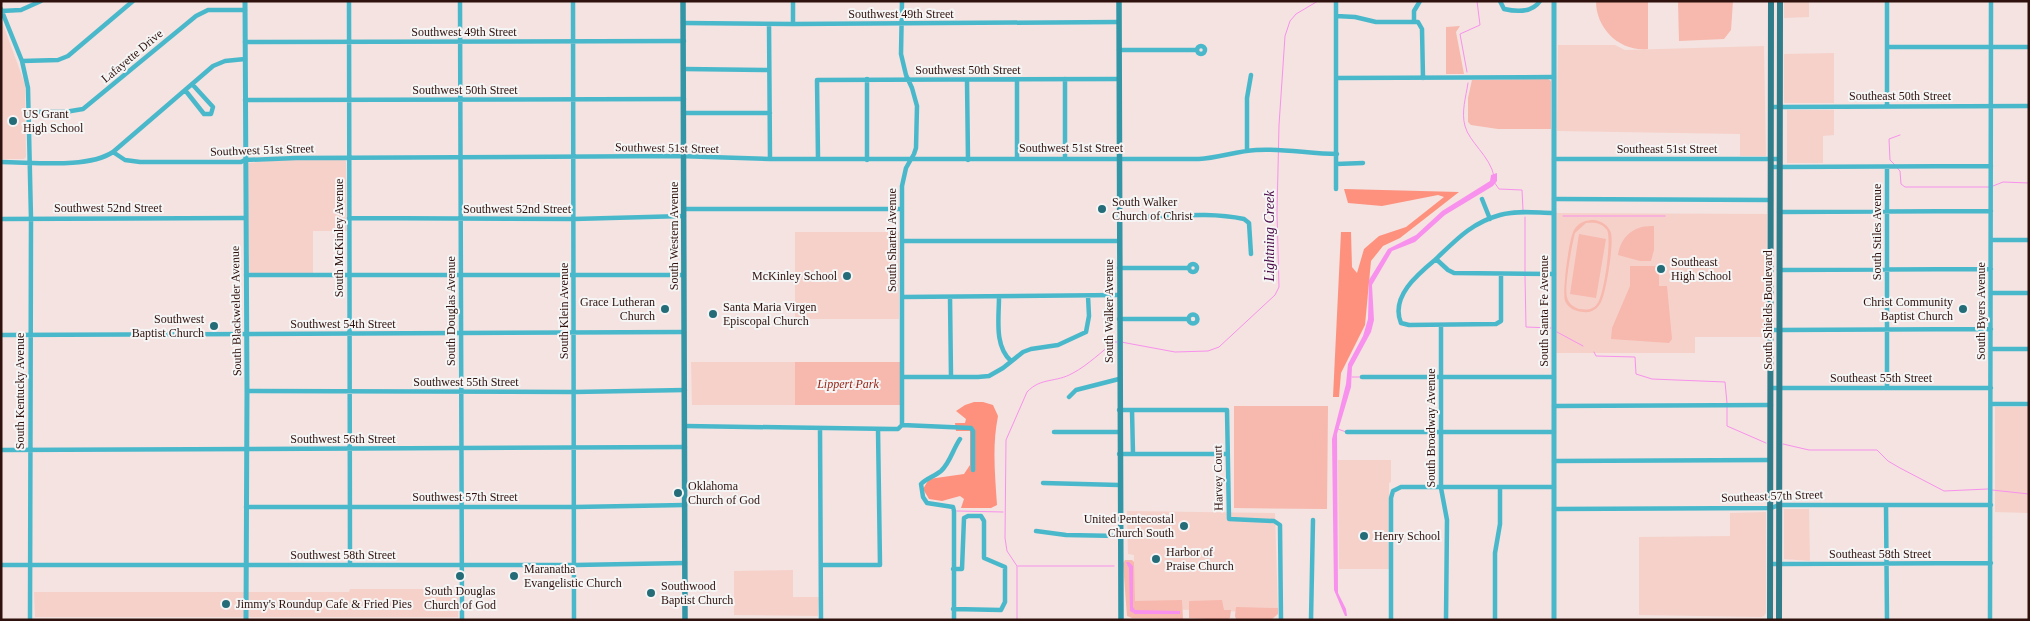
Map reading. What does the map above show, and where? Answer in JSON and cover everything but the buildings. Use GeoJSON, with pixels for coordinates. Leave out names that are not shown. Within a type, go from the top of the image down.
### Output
{"type":"FeatureCollection","features":[{"type":"Feature","properties":{"kind":"main road","name":"South Western Avenue"},"geometry":{"type":"LineString","coordinates":[[683,1],[685,620]]}},
{"type":"Feature","properties":{"kind":"main road","name":"South Walker Avenue"},"geometry":{"type":"LineString","coordinates":[[1119,1],[1119,485],[1121,620]]}},
{"type":"Feature","properties":{"kind":"main road","name":"South Shields Boulevard"},"geometry":{"type":"LineString","coordinates":[[1770,620],[1771,1]]}},
{"type":"Feature","properties":{"kind":"main road","name":"South Shields Boulevard"},"geometry":{"type":"LineString","coordinates":[[1779,620],[1780,1]]}},
{"type":"Feature","properties":{"kind":"street"},"geometry":{"type":"LineString","coordinates":[[1,10],[21,10],[41,1]]}},
{"type":"Feature","properties":{"kind":"street"},"geometry":{"type":"LineString","coordinates":[[22,61],[58,60],[68,56],[133,1]]}},
{"type":"Feature","properties":{"kind":"street","name":"South Blackwelder Avenue"},"geometry":{"type":"LineString","coordinates":[[245,1],[246,620]]}},
{"type":"Feature","properties":{"kind":"street","name":"South McKinley Avenue"},"geometry":{"type":"LineString","coordinates":[[349,1],[350,565]]}},
{"type":"Feature","properties":{"kind":"street","name":"South Douglas Avenue"},"geometry":{"type":"LineString","coordinates":[[460,1],[462,620]]}},
{"type":"Feature","properties":{"kind":"street","name":"South Klein Avenue"},"geometry":{"type":"LineString","coordinates":[[574,1],[574,620]]}},
{"type":"Feature","properties":{"kind":"street"},"geometry":{"type":"LineString","coordinates":[[793,1],[793,24]]}},
{"type":"Feature","properties":{"kind":"street","name":"South Shartel Avenue"},"geometry":{"type":"LineString","coordinates":[[902,1],[902,54],[917,106],[916,148],[904,175],[902,210],[902,425]]}},
{"type":"Feature","properties":{"kind":"street"},"geometry":{"type":"LineString","coordinates":[[1336,1],[1336,189]]}},
{"type":"Feature","properties":{"kind":"street"},"geometry":{"type":"LineString","coordinates":[[1414,22],[1414,11],[1420,1]]}},
{"type":"Feature","properties":{"kind":"street"},"geometry":{"type":"LineString","coordinates":[[1500,1],[1504,9],[1526,11],[1537,6],[1540,1]]}},
{"type":"Feature","properties":{"kind":"street","name":"South Santa Fe Avenue"},"geometry":{"type":"LineString","coordinates":[[1554,1],[1554,620]]}},
{"type":"Feature","properties":{"kind":"street"},"geometry":{"type":"LineString","coordinates":[[1887,1],[1887,106]]}},
{"type":"Feature","properties":{"kind":"street","name":"South Byers Avenue"},"geometry":{"type":"LineString","coordinates":[[1990,620],[1991,1]]}},
{"type":"Feature","properties":{"kind":"street","name":"South Kentucky Avenue"},"geometry":{"type":"LineString","coordinates":[[1,10],[22,61],[28,88],[30,162],[30,620]]}},
{"type":"Feature","properties":{"kind":"street","name":"Lafayette Drive"},"geometry":{"type":"LineString","coordinates":[[29,112],[65,112],[83,108],[93,103],[196,16],[208,10],[245,10]]}},
{"type":"Feature","properties":{"kind":"street"},"geometry":{"type":"LineString","coordinates":[[1336,16],[1355,17],[1370,22],[1418,22],[1422,29],[1423,78]]}},
{"type":"Feature","properties":{"kind":"street","name":"Southwest 49th Street"},"geometry":{"type":"LineString","coordinates":[[683,23],[902,24],[1119,22]]}},
{"type":"Feature","properties":{"kind":"street"},"geometry":{"type":"LineString","coordinates":[[769,24],[770,159]]}},
{"type":"Feature","properties":{"kind":"street","name":"Southwest 49th Street"},"geometry":{"type":"LineString","coordinates":[[245,42],[684,41]]}},
{"type":"Feature","properties":{"kind":"street"},"geometry":{"type":"LineString","coordinates":[[1887,47],[2029,46]]}},
{"type":"Feature","properties":{"kind":"street"},"geometry":{"type":"LineString","coordinates":[[1119,50],[1197,50]]}},
{"type":"Feature","properties":{"kind":"street"},"geometry":{"type":"LineString","coordinates":[[1,162],[90,162],[105,157],[219,63],[245,60]]}},
{"type":"Feature","properties":{"kind":"street"},"geometry":{"type":"LineString","coordinates":[[684,69],[769,70]]}},
{"type":"Feature","properties":{"kind":"street"},"geometry":{"type":"LineString","coordinates":[[1247,151],[1247,98],[1251,75]]}},
{"type":"Feature","properties":{"kind":"street"},"geometry":{"type":"LineString","coordinates":[[1337,78],[1554,77]]}},
{"type":"Feature","properties":{"kind":"street"},"geometry":{"type":"LineString","coordinates":[[867,79],[867,160]]}},
{"type":"Feature","properties":{"kind":"street"},"geometry":{"type":"LineString","coordinates":[[1066,79],[1066,158]]}},
{"type":"Feature","properties":{"kind":"street","name":"Southwest 50th Street"},"geometry":{"type":"LineString","coordinates":[[818,159],[817,80],[1119,79]]}},
{"type":"Feature","properties":{"kind":"street"},"geometry":{"type":"LineString","coordinates":[[967,80],[968,160]]}},
{"type":"Feature","properties":{"kind":"street"},"geometry":{"type":"LineString","coordinates":[[1017,80],[1017,159]]}},
{"type":"Feature","properties":{"kind":"street"},"geometry":{"type":"LineString","coordinates":[[185,90],[204,114],[211,114],[212,107],[192,84]]}},
{"type":"Feature","properties":{"kind":"street","name":"Southwest 50th Street"},"geometry":{"type":"LineString","coordinates":[[245,100],[684,99]]}},
{"type":"Feature","properties":{"kind":"street","name":"Southeast 50th Street"},"geometry":{"type":"LineString","coordinates":[[1771,107],[2029,106]]}},
{"type":"Feature","properties":{"kind":"street"},"geometry":{"type":"LineString","coordinates":[[684,114],[770,113]]}},
{"type":"Feature","properties":{"kind":"street","name":"Southwest 51st Street"},"geometry":{"type":"LineString","coordinates":[[113,152],[125,160],[134,162],[241,162],[245,160],[349,157],[684,157],[867,160],[1199,159],[1247,151],[1270,150],[1287,150],[1311,154],[1337,154]]}},
{"type":"Feature","properties":{"kind":"street","name":"Southeast 51st Street"},"geometry":{"type":"LineString","coordinates":[[1554,158],[1779,159]]}},
{"type":"Feature","properties":{"kind":"street"},"geometry":{"type":"LineString","coordinates":[[1336,164],[1363,163]]}},
{"type":"Feature","properties":{"kind":"street"},"geometry":{"type":"LineString","coordinates":[[1770,167],[1991,166]]}},
{"type":"Feature","properties":{"kind":"street","name":"South Stiles Avenue"},"geometry":{"type":"LineString","coordinates":[[1887,167],[1887,387]]}},
{"type":"Feature","properties":{"kind":"street"},"geometry":{"type":"LineString","coordinates":[[1482,199],[1490,219]]}},
{"type":"Feature","properties":{"kind":"street"},"geometry":{"type":"LineString","coordinates":[[1554,199],[1771,200]]}},
{"type":"Feature","properties":{"kind":"street","name":"Southwest 52nd Street"},"geometry":{"type":"LineString","coordinates":[[349,218],[574,219],[684,213],[902,210]]}},
{"type":"Feature","properties":{"kind":"street"},"geometry":{"type":"LineString","coordinates":[[1779,212],[1991,211]]}},
{"type":"Feature","properties":{"kind":"street"},"geometry":{"type":"LineString","coordinates":[[1500,274],[1501,317],[1499,322],[1492,324],[1409,326],[1401,323],[1399,319],[1400,306],[1406,288],[1468,229],[1506,214],[1554,213]]}},
{"type":"Feature","properties":{"kind":"street"},"geometry":{"type":"LineString","coordinates":[[1119,217],[1145,218],[1179,214],[1244,219],[1249,222],[1251,229],[1251,254]]}},
{"type":"Feature","properties":{"kind":"street","name":"Southwest 52nd Street"},"geometry":{"type":"LineString","coordinates":[[1,218],[245,218]]}},
{"type":"Feature","properties":{"kind":"street"},"geometry":{"type":"LineString","coordinates":[[1991,240],[2029,240]]}},
{"type":"Feature","properties":{"kind":"street"},"geometry":{"type":"LineString","coordinates":[[902,241],[1119,241]]}},
{"type":"Feature","properties":{"kind":"street"},"geometry":{"type":"LineString","coordinates":[[1436,259],[1454,273],[1554,274]]}},
{"type":"Feature","properties":{"kind":"street"},"geometry":{"type":"LineString","coordinates":[[1119,268],[1189,268]]}},
{"type":"Feature","properties":{"kind":"street"},"geometry":{"type":"LineString","coordinates":[[1779,270],[1991,269]]}},
{"type":"Feature","properties":{"kind":"street"},"geometry":{"type":"LineString","coordinates":[[246,275],[684,275]]}},
{"type":"Feature","properties":{"kind":"street"},"geometry":{"type":"LineString","coordinates":[[1991,293],[2029,293]]}},
{"type":"Feature","properties":{"kind":"street"},"geometry":{"type":"LineString","coordinates":[[902,297],[1119,295]]}},
{"type":"Feature","properties":{"kind":"street"},"geometry":{"type":"LineString","coordinates":[[950,296],[951,377]]}},
{"type":"Feature","properties":{"kind":"street"},"geometry":{"type":"LineString","coordinates":[[902,377],[989,376],[1031,349],[1058,345],[1086,332],[1089,316],[1088,296]]}},
{"type":"Feature","properties":{"kind":"street"},"geometry":{"type":"LineString","coordinates":[[999,297],[1000,342],[1007,358],[1011,361]]}},
{"type":"Feature","properties":{"kind":"street"},"geometry":{"type":"LineString","coordinates":[[1119,319],[1189,319]]}},
{"type":"Feature","properties":{"kind":"street","name":"South Broadway Avenue"},"geometry":{"type":"LineString","coordinates":[[1440,325],[1440,488],[1447,520],[1446,620]]}},
{"type":"Feature","properties":{"kind":"street"},"geometry":{"type":"LineString","coordinates":[[1771,330],[1991,329]]}},
{"type":"Feature","properties":{"kind":"street","name":"Southwest 54th Street"},"geometry":{"type":"LineString","coordinates":[[1,335],[246,333],[575,334],[684,332]]}},
{"type":"Feature","properties":{"kind":"street"},"geometry":{"type":"LineString","coordinates":[[1991,348],[2029,349]]}},
{"type":"Feature","properties":{"kind":"street"},"geometry":{"type":"LineString","coordinates":[[1362,378],[1554,377]]}},
{"type":"Feature","properties":{"kind":"street"},"geometry":{"type":"LineString","coordinates":[[1069,397],[1076,390],[1119,378]]}},
{"type":"Feature","properties":{"kind":"street","name":"Southeast 55th Street"},"geometry":{"type":"LineString","coordinates":[[1771,388],[1991,388]]}},
{"type":"Feature","properties":{"kind":"street","name":"Southwest 55th Street"},"geometry":{"type":"LineString","coordinates":[[247,391],[574,392],[684,390]]}},
{"type":"Feature","properties":{"kind":"street"},"geometry":{"type":"LineString","coordinates":[[1991,404],[2029,404]]}},
{"type":"Feature","properties":{"kind":"street"},"geometry":{"type":"LineString","coordinates":[[1554,406],[1770,406]]}},
{"type":"Feature","properties":{"kind":"street"},"geometry":{"type":"LineString","coordinates":[[1119,410],[1132,410],[1133,454]]}},
{"type":"Feature","properties":{"kind":"street","name":"Harvey Court"},"geometry":{"type":"LineString","coordinates":[[1132,410],[1227,410],[1229,519],[1274,521],[1280,525],[1281,620]]}},
{"type":"Feature","properties":{"kind":"street"},"geometry":{"type":"LineString","coordinates":[[685,426],[898,429],[902,425],[971,428],[973,431],[973,470]]}},
{"type":"Feature","properties":{"kind":"street"},"geometry":{"type":"LineString","coordinates":[[820,428],[821,620]]}},
{"type":"Feature","properties":{"kind":"street"},"geometry":{"type":"LineString","coordinates":[[822,565],[880,565],[878,429]]}},
{"type":"Feature","properties":{"kind":"street"},"geometry":{"type":"LineString","coordinates":[[1054,432],[1119,432]]}},
{"type":"Feature","properties":{"kind":"street"},"geometry":{"type":"LineString","coordinates":[[1347,432],[1554,432]]}},
{"type":"Feature","properties":{"kind":"street"},"geometry":{"type":"LineString","coordinates":[[954,620],[952,507],[927,503],[923,497],[921,484],[928,477],[940,472],[960,440]]}},
{"type":"Feature","properties":{"kind":"street","name":"Southwest 56th Street"},"geometry":{"type":"LineString","coordinates":[[1,450],[685,447]]}},
{"type":"Feature","properties":{"kind":"street"},"geometry":{"type":"LineString","coordinates":[[1119,454],[1228,454]]}},
{"type":"Feature","properties":{"kind":"street"},"geometry":{"type":"LineString","coordinates":[[1554,460],[1770,460]]}},
{"type":"Feature","properties":{"kind":"street"},"geometry":{"type":"LineString","coordinates":[[1043,483],[1119,485]]}},
{"type":"Feature","properties":{"kind":"street"},"geometry":{"type":"LineString","coordinates":[[1392,620],[1391,498],[1393,491],[1401,487],[1554,487]]}},
{"type":"Feature","properties":{"kind":"street"},"geometry":{"type":"LineString","coordinates":[[1495,620],[1495,553],[1500,524],[1500,488]]}},
{"type":"Feature","properties":{"kind":"street","name":"Southwest 57th Street"},"geometry":{"type":"LineString","coordinates":[[246,507],[685,505]]}},
{"type":"Feature","properties":{"kind":"street","name":"Southeast 57th Street"},"geometry":{"type":"LineString","coordinates":[[1554,509],[1770,508],[1779,505],[1991,505]]}},
{"type":"Feature","properties":{"kind":"street"},"geometry":{"type":"LineString","coordinates":[[1886,505],[1887,620]]}},
{"type":"Feature","properties":{"kind":"street"},"geometry":{"type":"LineString","coordinates":[[953,568],[962,569],[964,519],[968,516],[981,516],[984,521],[984,558],[1005,567],[1005,604],[1001,610],[954,609]]}},
{"type":"Feature","properties":{"kind":"street"},"geometry":{"type":"LineString","coordinates":[[1311,620],[1312,520]]}},
{"type":"Feature","properties":{"kind":"street"},"geometry":{"type":"LineString","coordinates":[[1036,532],[1078,536],[1120,536]]}},
{"type":"Feature","properties":{"kind":"street","name":"Southwest 58th Street"},"geometry":{"type":"LineString","coordinates":[[1,565],[575,565],[685,562]]}},
{"type":"Feature","properties":{"kind":"street","name":"Southeast 58th Street"},"geometry":{"type":"LineString","coordinates":[[1770,564],[1991,563]]}},
{"type":"Feature","properties":{"kind":"shaded area"},"geometry":{"type":"Polygon","coordinates":[[[1784,1],[1809,1],[1809,17],[1784,18],[1784,1]]]}},
{"type":"Feature","properties":{"kind":"shaded area","name":"US Grant High School"},"geometry":{"type":"Polygon","coordinates":[[[1,19],[25,84],[26,157],[24,159],[1,159],[1,19]]]}},
{"type":"Feature","properties":{"kind":"shaded area"},"geometry":{"type":"Polygon","coordinates":[[[1558,45],[1615,45],[1625,50],[1764,46],[1766,156],[1740,156],[1740,134],[1557,131],[1558,45]]]}},
{"type":"Feature","properties":{"kind":"shaded area"},"geometry":{"type":"Polygon","coordinates":[[[1834,53],[1834,103],[1784,103],[1784,54],[1834,53]]]}},
{"type":"Feature","properties":{"kind":"shaded area"},"geometry":{"type":"Polygon","coordinates":[[[1787,110],[1834,110],[1834,135],[1823,136],[1823,163],[1787,163],[1787,110]]]}},
{"type":"Feature","properties":{"kind":"shaded area"},"geometry":{"type":"Polygon","coordinates":[[[288,159],[344,159],[346,161],[347,231],[313,231],[313,273],[251,273],[249,272],[247,166],[249,163],[288,159]]]}},
{"type":"Feature","properties":{"kind":"shaded area"},"geometry":{"type":"Polygon","coordinates":[[[1497,173],[1497,181],[1493,186],[1445,215],[1415,242],[1392,251],[1372,285],[1374,320],[1371,332],[1352,367],[1351,387],[1337,434],[1338,593],[1346,609],[1347,616],[1345,616],[1334,590],[1332,439],[1346,384],[1348,364],[1363,336],[1368,319],[1369,280],[1388,249],[1416,235],[1442,211],[1490,181],[1491,175],[1497,173]]]}},
{"type":"Feature","properties":{"kind":"shaded area"},"geometry":{"type":"Polygon","coordinates":[[[1344,189],[1459,192],[1400,238],[1383,246],[1371,261],[1365,325],[1341,373],[1339,397],[1333,397],[1341,232],[1351,232],[1352,267],[1357,273],[1364,249],[1379,236],[1406,227],[1444,197],[1438,195],[1382,206],[1348,203],[1344,189]]]}},
{"type":"Feature","properties":{"kind":"shaded area","name":"Southeast High School"},"geometry":{"type":"Polygon","coordinates":[[[1556,213],[1767,214],[1766,337],[1695,337],[1695,353],[1556,353],[1556,213]]]}},
{"type":"Feature","properties":{"kind":"shaded area","name":"McKinley School"},"geometry":{"type":"Polygon","coordinates":[[[795,232],[899,232],[899,319],[795,319],[795,232]]]}},
{"type":"Feature","properties":{"kind":"shaded area"},"geometry":{"type":"Polygon","coordinates":[[[691,362],[795,362],[795,405],[692,405],[691,362]]]}},
{"type":"Feature","properties":{"kind":"shaded area"},"geometry":{"type":"Polygon","coordinates":[[[974,402],[993,405],[998,416],[995,449],[997,505],[991,508],[961,508],[964,499],[960,496],[942,501],[929,499],[923,489],[929,479],[964,474],[970,465],[970,431],[956,431],[955,423],[965,423],[966,419],[956,411],[974,402]]]}},
{"type":"Feature","properties":{"kind":"shaded area"},"geometry":{"type":"Polygon","coordinates":[[[1995,407],[2029,407],[2029,513],[1995,512],[1995,407]]]}},
{"type":"Feature","properties":{"kind":"shaded area","name":"Henry School"},"geometry":{"type":"Polygon","coordinates":[[[1338,460],[1391,460],[1391,482],[1389,483],[1389,569],[1339,569],[1338,460]]]}},
{"type":"Feature","properties":{"kind":"shaded area"},"geometry":{"type":"Polygon","coordinates":[[[1784,509],[1809,509],[1810,561],[1784,559],[1784,509]]]}},
{"type":"Feature","properties":{"kind":"shaded area"},"geometry":{"type":"Polygon","coordinates":[[[1127,511],[1275,513],[1278,613],[1133,608],[1134,555],[1128,554],[1127,511]]]}},
{"type":"Feature","properties":{"kind":"shaded area"},"geometry":{"type":"Polygon","coordinates":[[[1766,512],[1766,613],[1764,616],[1639,615],[1639,537],[1730,536],[1730,513],[1766,512]]]}},
{"type":"Feature","properties":{"kind":"shaded area"},"geometry":{"type":"Polygon","coordinates":[[[1126,562],[1133,566],[1133,607],[1135,610],[1180,611],[1180,614],[1135,614],[1130,611],[1129,568],[1126,562]]]}},
{"type":"Feature","properties":{"kind":"shaded area"},"geometry":{"type":"Polygon","coordinates":[[[793,570],[793,597],[819,597],[818,616],[734,615],[734,571],[793,570]]]}},
{"type":"Feature","properties":{"kind":"shaded area"},"geometry":{"type":"Polygon","coordinates":[[[350,589],[459,589],[458,617],[35,617],[34,592],[349,592],[350,589]]]}},
{"type":"Feature","properties":{"kind":"green space"},"geometry":{"type":"Polygon","coordinates":[[[1596,1],[1648,1],[1648,49],[1628,47],[1611,37],[1600,21],[1596,1]]]}},
{"type":"Feature","properties":{"kind":"green space"},"geometry":{"type":"Polygon","coordinates":[[[1678,1],[1733,1],[1731,30],[1724,39],[1679,41],[1678,1]]]}},
{"type":"Feature","properties":{"kind":"green space"},"geometry":{"type":"Polygon","coordinates":[[[1460,26],[1456,32],[1464,74],[1446,74],[1446,27],[1460,26]]]}},
{"type":"Feature","properties":{"kind":"green space"},"geometry":{"type":"Polygon","coordinates":[[[1548,79],[1551,81],[1551,129],[1498,129],[1471,125],[1468,122],[1468,98],[1472,80],[1548,79]]]}},
{"type":"Feature","properties":{"kind":"green space"},"geometry":{"type":"Polygon","coordinates":[[[1591,220],[1602,223],[1610,230],[1612,239],[1610,258],[1605,291],[1600,304],[1593,311],[1581,312],[1570,308],[1565,301],[1565,277],[1574,230],[1580,223],[1591,220]],[[1586,223],[1575,233],[1566,292],[1570,303],[1580,309],[1594,307],[1600,299],[1605,280],[1608,255],[1607,230],[1598,224],[1586,223]]]}},
{"type":"Feature","properties":{"kind":"green space"},"geometry":{"type":"Polygon","coordinates":[[[1654,226],[1654,250],[1651,261],[1640,261],[1618,255],[1625,237],[1640,227],[1654,226]]]}},
{"type":"Feature","properties":{"kind":"green space"},"geometry":{"type":"Polygon","coordinates":[[[1579,234],[1606,239],[1596,298],[1570,294],[1579,234]]]}},
{"type":"Feature","properties":{"kind":"green space"},"geometry":{"type":"Polygon","coordinates":[[[1630,266],[1659,266],[1659,286],[1667,286],[1672,339],[1669,343],[1611,339],[1612,328],[1630,286],[1630,266]]]}},
{"type":"Feature","properties":{"kind":"green space","name":"Lippert Park"},"geometry":{"type":"Polygon","coordinates":[[[795,362],[900,362],[900,405],[795,405],[795,362]]]}},
{"type":"Feature","properties":{"kind":"green space"},"geometry":{"type":"Polygon","coordinates":[[[1234,406],[1328,406],[1327,509],[1234,508],[1234,406]]]}},
{"type":"Feature","properties":{"kind":"green space"},"geometry":{"type":"Polygon","coordinates":[[[1125,560],[1132,560],[1134,562],[1135,601],[1182,600],[1183,619],[1132,618],[1127,616],[1123,563],[1125,560]]]}},
{"type":"Feature","properties":{"kind":"green space"},"geometry":{"type":"Polygon","coordinates":[[[1222,600],[1224,610],[1231,610],[1230,618],[1227,620],[1189,618],[1189,601],[1222,600]]]}},
{"type":"Feature","properties":{"kind":"green space"},"geometry":{"type":"Polygon","coordinates":[[[1236,607],[1278,608],[1278,614],[1272,619],[1236,619],[1236,607]]]}},
{"type":"Feature","properties":{"kind":"waterway","name":"Lightning Creek"},"geometry":{"type":"LineString","coordinates":[[1121,342],[1175,352],[1208,351],[1219,347],[1275,295],[1279,287],[1277,213],[1279,125],[1285,36],[1290,21],[1296,14],[1318,1]]}},
{"type":"Feature","properties":{"kind":"waterway"},"geometry":{"type":"LineString","coordinates":[[1467,72],[1460,34],[1480,25],[1477,1]]}},
{"type":"Feature","properties":{"kind":"waterway"},"geometry":{"type":"LineString","coordinates":[[1468,83],[1464,110],[1465,126],[1467,132],[1488,162],[1494,176]]}},
{"type":"Feature","properties":{"kind":"waterway"},"geometry":{"type":"LineString","coordinates":[[1895,165],[1890,160],[1889,139],[1900,135]]}},
{"type":"Feature","properties":{"kind":"waterway"},"geometry":{"type":"LineString","coordinates":[[1897,168],[1900,171],[1901,184],[1905,187],[1989,187]]}},
{"type":"Feature","properties":{"kind":"waterway"},"geometry":{"type":"LineString","coordinates":[[1494,182],[1499,189],[1522,190],[1523,210]]}},
{"type":"Feature","properties":{"kind":"waterway"},"geometry":{"type":"LineString","coordinates":[[1993,186],[2003,182],[2029,183]]}},
{"type":"Feature","properties":{"kind":"waterway"},"geometry":{"type":"LineString","coordinates":[[1563,216],[1665,216]]}},
{"type":"Feature","properties":{"kind":"waterway"},"geometry":{"type":"LineString","coordinates":[[1525,217],[1525,272]]}},
{"type":"Feature","properties":{"kind":"waterway"},"geometry":{"type":"LineString","coordinates":[[1525,276],[1526,327],[1551,328]]}},
{"type":"Feature","properties":{"kind":"waterway"},"geometry":{"type":"LineString","coordinates":[[1557,332],[1583,346]]}},
{"type":"Feature","properties":{"kind":"waterway","name":"Lightning Creek"},"geometry":{"type":"LineString","coordinates":[[1017,620],[1017,566],[1007,551],[1005,538],[1006,440],[1027,392],[1032,387],[1073,373],[1114,342],[1117,342]]}},
{"type":"Feature","properties":{"kind":"waterway"},"geometry":{"type":"LineString","coordinates":[[1594,352],[1596,356],[1635,357],[1636,374],[1652,379],[1725,382],[1727,403]]}},
{"type":"Feature","properties":{"kind":"waterway"},"geometry":{"type":"LineString","coordinates":[[1352,377],[1361,377]]}},
{"type":"Feature","properties":{"kind":"waterway"},"geometry":{"type":"LineString","coordinates":[[1727,407],[1727,426],[1766,443]]}},
{"type":"Feature","properties":{"kind":"waterway"},"geometry":{"type":"LineString","coordinates":[[1338,429],[1346,432]]}},
{"type":"Feature","properties":{"kind":"waterway"},"geometry":{"type":"LineString","coordinates":[[1783,444],[1809,450],[1877,450],[1888,461],[1944,491],[1988,489]]}},
{"type":"Feature","properties":{"kind":"waterway"},"geometry":{"type":"LineString","coordinates":[[1992,490],[2029,494]]}},
{"type":"Feature","properties":{"kind":"waterway"},"geometry":{"type":"LineString","coordinates":[[957,511],[1003,512]]}},
{"type":"Feature","properties":{"kind":"waterway"},"geometry":{"type":"LineString","coordinates":[[1018,566],[1114,566]]}},
{"type":"Feature","properties":{"kind":"place","name":"US Grant High School"},"geometry":{"type":"Point","coordinates":[13,121]}},
{"type":"Feature","properties":{"kind":"place","name":"South Walker Church of Christ"},"geometry":{"type":"Point","coordinates":[1102,209]}},
{"type":"Feature","properties":{"kind":"place","name":"Southeast High School"},"geometry":{"type":"Point","coordinates":[1661,269]}},
{"type":"Feature","properties":{"kind":"place","name":"McKinley School"},"geometry":{"type":"Point","coordinates":[847,276]}},
{"type":"Feature","properties":{"kind":"place","name":"Grace Lutheran Church"},"geometry":{"type":"Point","coordinates":[665,309]}},
{"type":"Feature","properties":{"kind":"place","name":"Christ Community Baptist Church"},"geometry":{"type":"Point","coordinates":[1963,309]}},
{"type":"Feature","properties":{"kind":"place","name":"Santa Maria Virgen Episcopal Church"},"geometry":{"type":"Point","coordinates":[713,314]}},
{"type":"Feature","properties":{"kind":"place","name":"Southwest Baptist Church"},"geometry":{"type":"Point","coordinates":[214,326]}},
{"type":"Feature","properties":{"kind":"place","name":"Oklahoma Church of God"},"geometry":{"type":"Point","coordinates":[678,493]}},
{"type":"Feature","properties":{"kind":"place","name":"United Pentecostal Church South"},"geometry":{"type":"Point","coordinates":[1184,526]}},
{"type":"Feature","properties":{"kind":"place","name":"Henry School"},"geometry":{"type":"Point","coordinates":[1364,536]}},
{"type":"Feature","properties":{"kind":"place","name":"Harbor of Praise Church"},"geometry":{"type":"Point","coordinates":[1156,559]}},
{"type":"Feature","properties":{"kind":"place","name":"South Douglas Church of God"},"geometry":{"type":"Point","coordinates":[460,576]}},
{"type":"Feature","properties":{"kind":"place","name":"Maranatha Evangelistic Church"},"geometry":{"type":"Point","coordinates":[514,576]}},
{"type":"Feature","properties":{"kind":"place","name":"Southwood Baptist Church"},"geometry":{"type":"Point","coordinates":[651,593]}},
{"type":"Feature","properties":{"kind":"place","name":"Jimmy's Roundup Cafe & Fried Pies"},"geometry":{"type":"Point","coordinates":[226,604]}}]}
